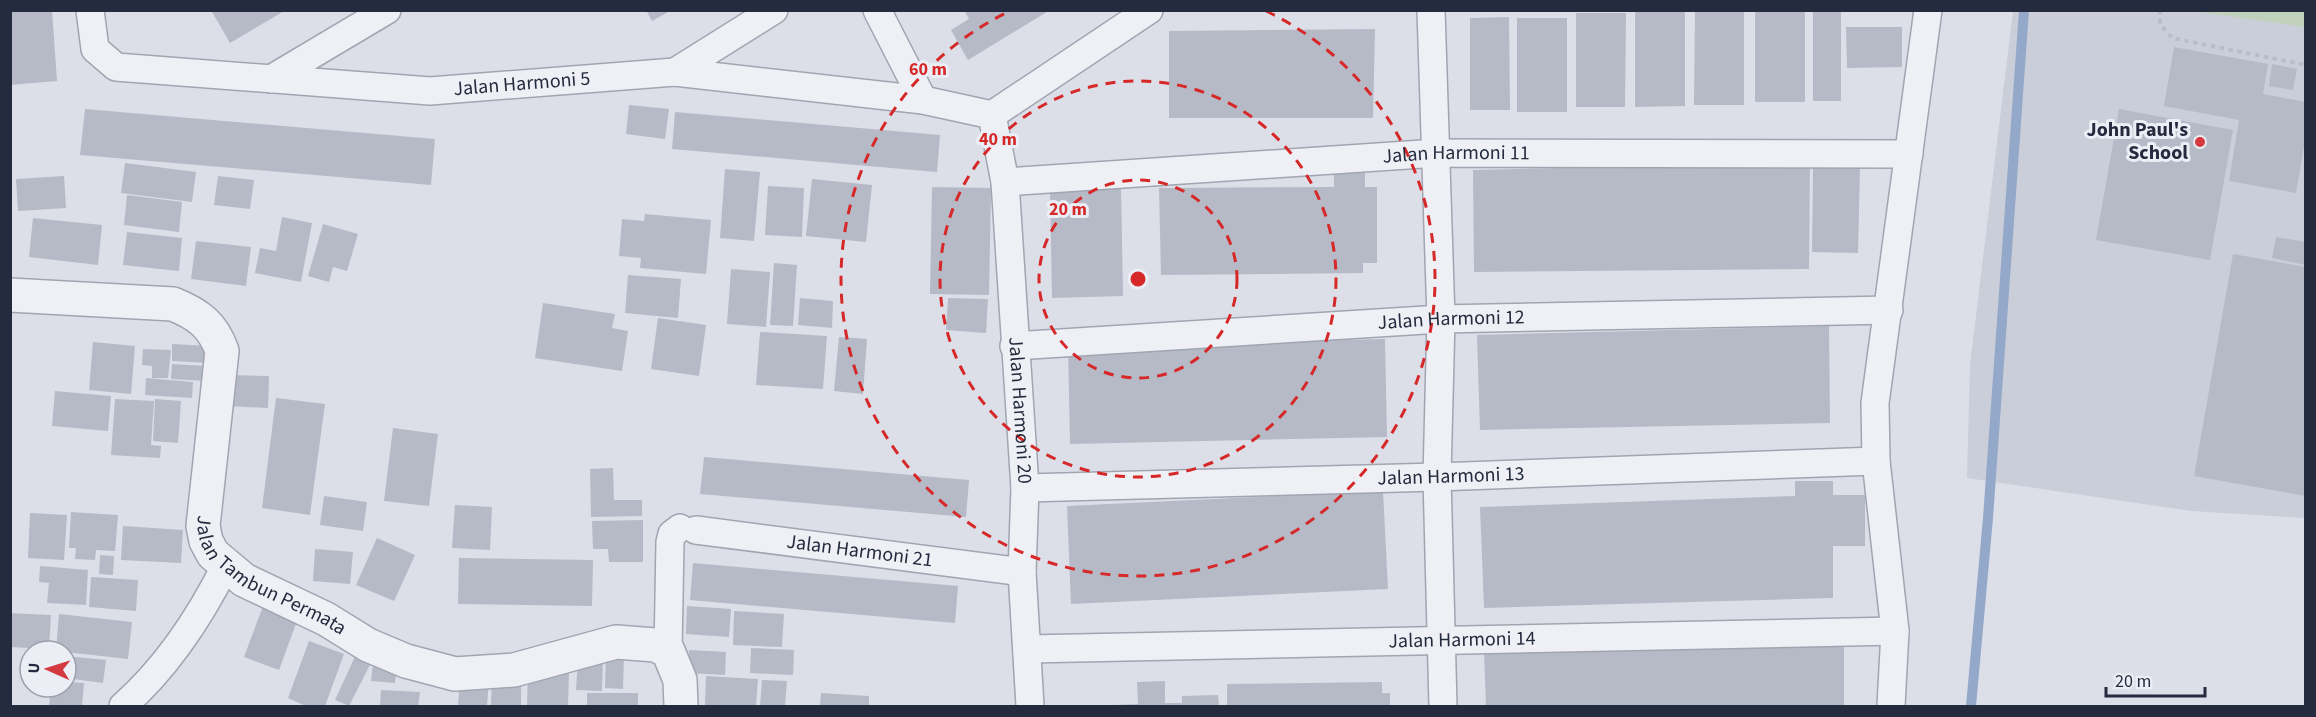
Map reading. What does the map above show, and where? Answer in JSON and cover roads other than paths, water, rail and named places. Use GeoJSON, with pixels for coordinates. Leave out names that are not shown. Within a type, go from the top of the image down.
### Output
{"type":"FeatureCollection","features":[{"type":"Feature","properties":{"kind":"street","name":"Jalan Harmoni 5"},"geometry":{"type":"LineString","coordinates":[[90,10],[95,50],[116,67],[430,91],[675,72],[923,100],[992,115]]}},
{"type":"Feature","properties":{"kind":"street"},"geometry":{"type":"LineString","coordinates":[[271,79],[387,10]]}},
{"type":"Feature","properties":{"kind":"street"},"geometry":{"type":"LineString","coordinates":[[675,72],[774,10]]}},
{"type":"Feature","properties":{"kind":"street"},"geometry":{"type":"LineString","coordinates":[[877,10],[923,100]]}},
{"type":"Feature","properties":{"kind":"street"},"geometry":{"type":"LineString","coordinates":[[992,115],[1149,10]]}},
{"type":"Feature","properties":{"kind":"street"},"geometry":{"type":"LineString","coordinates":[[1431,10],[1441,319],[1437,477],[1443,706]]}},
{"type":"Feature","properties":{"kind":"street"},"geometry":{"type":"LineString","coordinates":[[1891,706],[1894,631],[1876,461],[1875,403],[1928,10]]}},
{"type":"Feature","properties":{"kind":"street","name":"Jalan Harmoni 20"},"geometry":{"type":"LineString","coordinates":[[992,115],[1005,182],[1025,488],[1022,572],[1030,706]]}},
{"type":"Feature","properties":{"kind":"street","name":"Jalan Harmoni 11"},"geometry":{"type":"LineString","coordinates":[[1005,182],[1437,153],[1909,154]]}},
{"type":"Feature","properties":{"kind":"street","name":"Jalan Tambun Permata"},"geometry":{"type":"LineString","coordinates":[[12,296],[172,304],[191,311],[216,334],[222,351],[203,526],[206,541],[213,554],[244,580],[326,619],[368,645],[406,661],[455,674],[514,670],[616,642],[655,645],[668,651]]}},
{"type":"Feature","properties":{"kind":"street","name":"Jalan Harmoni 12"},"geometry":{"type":"LineString","coordinates":[[1014,346],[1441,319],[1889,310]]}},
{"type":"Feature","properties":{"kind":"street","name":"Jalan Harmoni 13"},"geometry":{"type":"LineString","coordinates":[[1025,488],[1437,477],[1876,461]]}},
{"type":"Feature","properties":{"kind":"street","name":"Jalan Harmoni 21"},"geometry":{"type":"LineString","coordinates":[[668,651],[670,542],[672,534],[688,529],[1022,572]]}},
{"type":"Feature","properties":{"kind":"street"},"geometry":{"type":"LineString","coordinates":[[123,706],[150,681],[208,601],[226,565]]}},
{"type":"Feature","properties":{"kind":"street","name":"Jalan Harmoni 14"},"geometry":{"type":"LineString","coordinates":[[1028,649],[1894,631]]}},
{"type":"Feature","properties":{"kind":"street"},"geometry":{"type":"LineString","coordinates":[[668,651],[680,680],[681,706]]}},
{"type":"Feature","properties":{"kind":"waterway"},"geometry":{"type":"LineString","coordinates":[[1971,706],[1988,518],[2024,10]]}},
{"type":"Feature","properties":{"kind":"place","name":"John Paul's School"},"geometry":{"type":"Point","coordinates":[2200,142]}}]}
